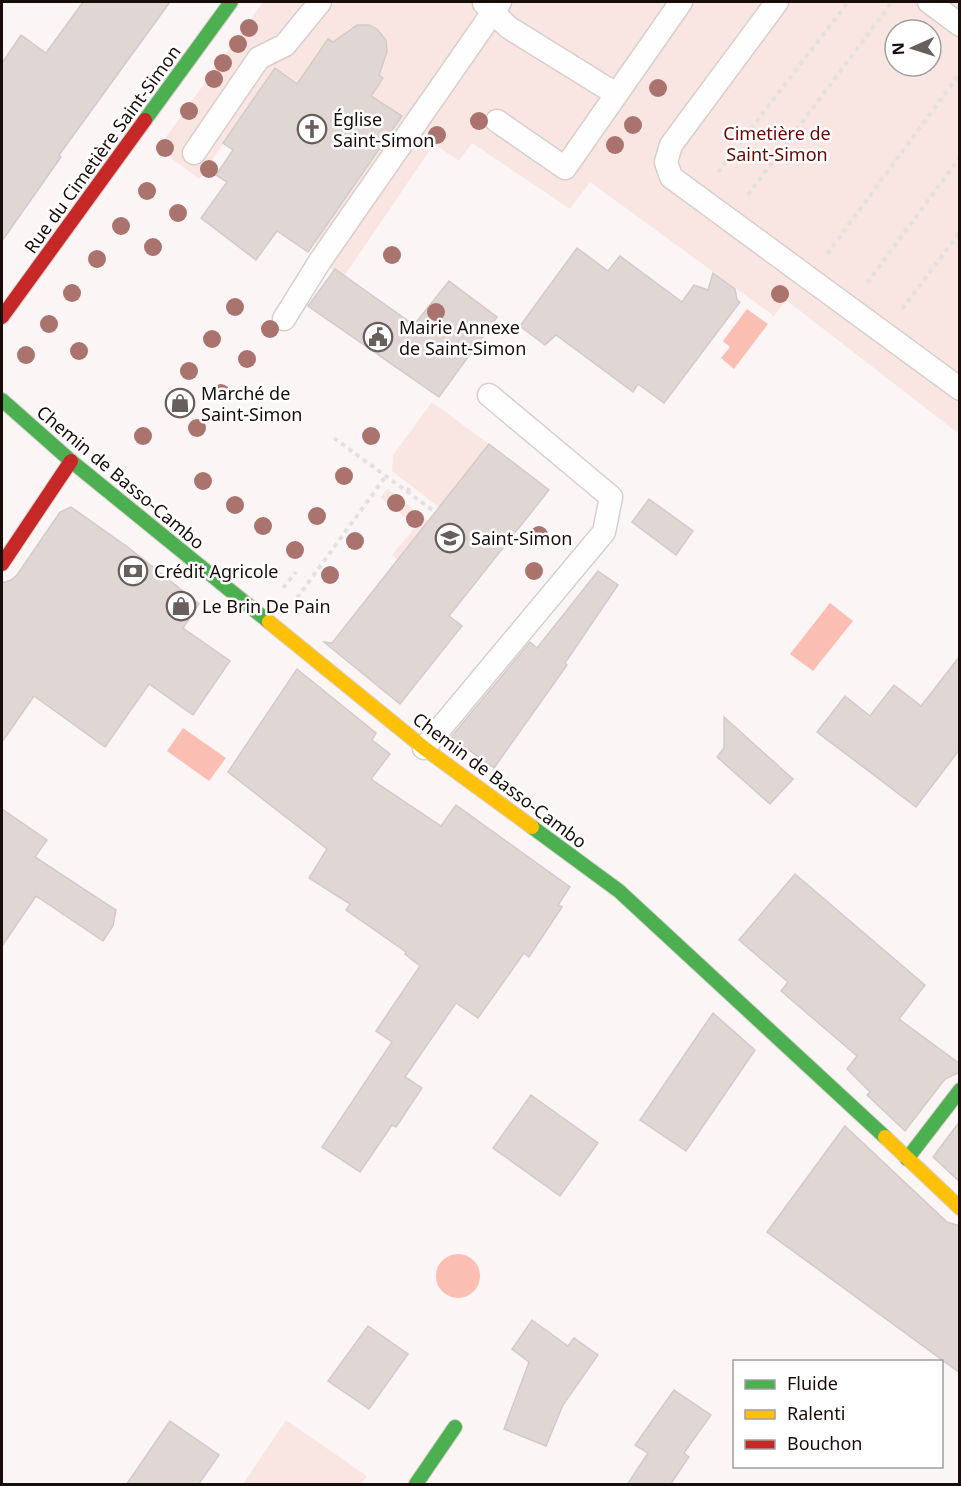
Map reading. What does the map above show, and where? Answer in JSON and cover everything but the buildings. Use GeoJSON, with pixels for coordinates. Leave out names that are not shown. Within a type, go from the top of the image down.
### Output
{"type":"FeatureCollection","features":[{"type":"Feature","properties":{"kind":"street","name":"Rue du Cimetière Saint-Simon"},"geometry":{"type":"LineString","coordinates":[[2,317],[231,2]]}},
{"type":"Feature","properties":{"kind":"street","name":"Chemin de Basso-Cambo"},"geometry":{"type":"LineString","coordinates":[[2,400],[71,461],[424,748],[619,891],[683,948],[960,1208]]}},
{"type":"Feature","properties":{"kind":"street"},"geometry":{"type":"LineString","coordinates":[[2,564],[71,461]]}},
{"type":"Feature","properties":{"kind":"street"},"geometry":{"type":"LineString","coordinates":[[907,1158],[960,1090]]}},
{"type":"Feature","properties":{"kind":"street"},"geometry":{"type":"LineString","coordinates":[[416,1485],[455,1427]]}},
{"type":"Feature","properties":{"kind":"lane"},"geometry":{"type":"LineString","coordinates":[[194,153],[259,58],[285,45],[320,2]]}},
{"type":"Feature","properties":{"kind":"lane"},"geometry":{"type":"LineString","coordinates":[[497,122],[565,168],[681,2]]}},
{"type":"Feature","properties":{"kind":"lane"},"geometry":{"type":"LineString","coordinates":[[777,2],[671,145],[666,162],[671,177],[960,389]]}},
{"type":"Feature","properties":{"kind":"lane"},"geometry":{"type":"LineString","coordinates":[[929,2],[960,25]]}},
{"type":"Feature","properties":{"kind":"lane"},"geometry":{"type":"LineString","coordinates":[[284,320],[320,261],[492,5],[508,27],[616,94]]}},
{"type":"Feature","properties":{"kind":"lane"},"geometry":{"type":"LineString","coordinates":[[424,748],[604,532],[610,497],[489,395]]}},
{"type":"Feature","properties":{"kind":"path"},"geometry":{"type":"LineString","coordinates":[[699,197],[848,2]]}},
{"type":"Feature","properties":{"kind":"path"},"geometry":{"type":"LineString","coordinates":[[730,220],[892,2]]}},
{"type":"Feature","properties":{"kind":"path"},"geometry":{"type":"LineString","coordinates":[[809,279],[960,73]]}},
{"type":"Feature","properties":{"kind":"path"},"geometry":{"type":"LineString","coordinates":[[849,308],[960,157]]}},
{"type":"Feature","properties":{"kind":"path"},"geometry":{"type":"LineString","coordinates":[[884,333],[960,232]]}},
{"type":"Feature","properties":{"kind":"path"},"geometry":{"type":"LineString","coordinates":[[334,438],[435,512]]}},
{"type":"Feature","properties":{"kind":"path"},"geometry":{"type":"LineString","coordinates":[[296,572],[281,591],[294,602],[386,476]]}},
{"type":"Feature","properties":{"kind":"path"},"geometry":{"type":"LineString","coordinates":[[407,492],[411,486]]}},
{"type":"Feature","properties":{"kind":"green space","name":"Cimetière de Saint-Simon"},"geometry":{"type":"Polygon","coordinates":[[[263,2],[959,2],[959,434],[786,300],[774,316],[590,182],[570,209],[472,143],[459,161],[434,144],[343,278],[311,254],[317,244],[311,239],[371,96],[383,78],[376,72],[383,63],[387,46],[383,35],[370,26],[359,25],[350,28],[336,45],[328,39],[297,84],[274,69],[199,179],[158,148],[263,2]]]}},
{"type":"Feature","properties":{"kind":"green space"},"geometry":{"type":"Polygon","coordinates":[[[432,402],[489,444],[439,507],[392,471],[393,455],[432,402]]]}},
{"type":"Feature","properties":{"kind":"green space"},"geometry":{"type":"Polygon","coordinates":[[[388,489],[428,521],[398,560],[392,555],[416,526],[380,497],[388,489]]]}},
{"type":"Feature","properties":{"kind":"green space"},"geometry":{"type":"Polygon","coordinates":[[[286,1420],[367,1476],[361,1484],[243,1484],[286,1420]]]}},
{"type":"Feature","properties":{"kind":"shaded area"},"geometry":{"type":"Polygon","coordinates":[[[747,309],[768,324],[734,369],[721,358],[730,347],[723,341],[747,309]]]}},
{"type":"Feature","properties":{"kind":"shaded area"},"geometry":{"type":"Polygon","coordinates":[[[830,603],[853,621],[813,671],[790,654],[830,603]]]}},
{"type":"Feature","properties":{"kind":"shaded area"},"geometry":{"type":"Polygon","coordinates":[[[183,728],[226,758],[209,781],[167,751],[183,728]]]}},
{"type":"Feature","properties":{"kind":"shaded area"},"geometry":{"type":"Polygon","coordinates":[[[458,1254],[467,1255],[474,1260],[479,1267],[479,1285],[474,1292],[467,1297],[458,1298],[449,1297],[442,1292],[437,1285],[436,1276],[437,1267],[442,1260],[449,1255],[458,1254]]]}},
{"type":"Feature","properties":{"kind":"traffic: fast"},"geometry":{"type":"LineString","coordinates":[[145,120],[231,2]]}},
{"type":"Feature","properties":{"kind":"traffic: fast"},"geometry":{"type":"LineString","coordinates":[[2,400],[71,461],[269,622]]}},
{"type":"Feature","properties":{"kind":"traffic: fast"},"geometry":{"type":"LineString","coordinates":[[532,827],[619,891],[885,1137]]}},
{"type":"Feature","properties":{"kind":"traffic: fast"},"geometry":{"type":"LineString","coordinates":[[907,1159],[960,1090]]}},
{"type":"Feature","properties":{"kind":"traffic: fast"},"geometry":{"type":"LineString","coordinates":[[416,1484],[455,1427]]}},
{"type":"Feature","properties":{"kind":"traffic: slow"},"geometry":{"type":"LineString","coordinates":[[269,622],[424,748],[532,827]]}},
{"type":"Feature","properties":{"kind":"traffic: slow"},"geometry":{"type":"LineString","coordinates":[[885,1137],[960,1208]]}},
{"type":"Feature","properties":{"kind":"traffic: jam"},"geometry":{"type":"LineString","coordinates":[[2,317],[145,120]]}},
{"type":"Feature","properties":{"kind":"traffic: jam"},"geometry":{"type":"LineString","coordinates":[[2,564],[71,461]]}},
{"type":"Feature","properties":{"kind":"place","name":"Église Saint-Simon"},"geometry":{"type":"Point","coordinates":[312,129]}},
{"type":"Feature","properties":{"kind":"place","name":"Mairie Annexe de Saint-Simon"},"geometry":{"type":"Point","coordinates":[378,337]}},
{"type":"Feature","properties":{"kind":"place","name":"Marché de Saint-Simon"},"geometry":{"type":"Point","coordinates":[180,403]}},
{"type":"Feature","properties":{"kind":"place","name":"Saint-Simon"},"geometry":{"type":"Point","coordinates":[450,538]}},
{"type":"Feature","properties":{"kind":"place","name":"Crédit Agricole"},"geometry":{"type":"Point","coordinates":[133,571]}},
{"type":"Feature","properties":{"kind":"place","name":"Le Brin De Pain"},"geometry":{"type":"Point","coordinates":[181,606]}}]}
